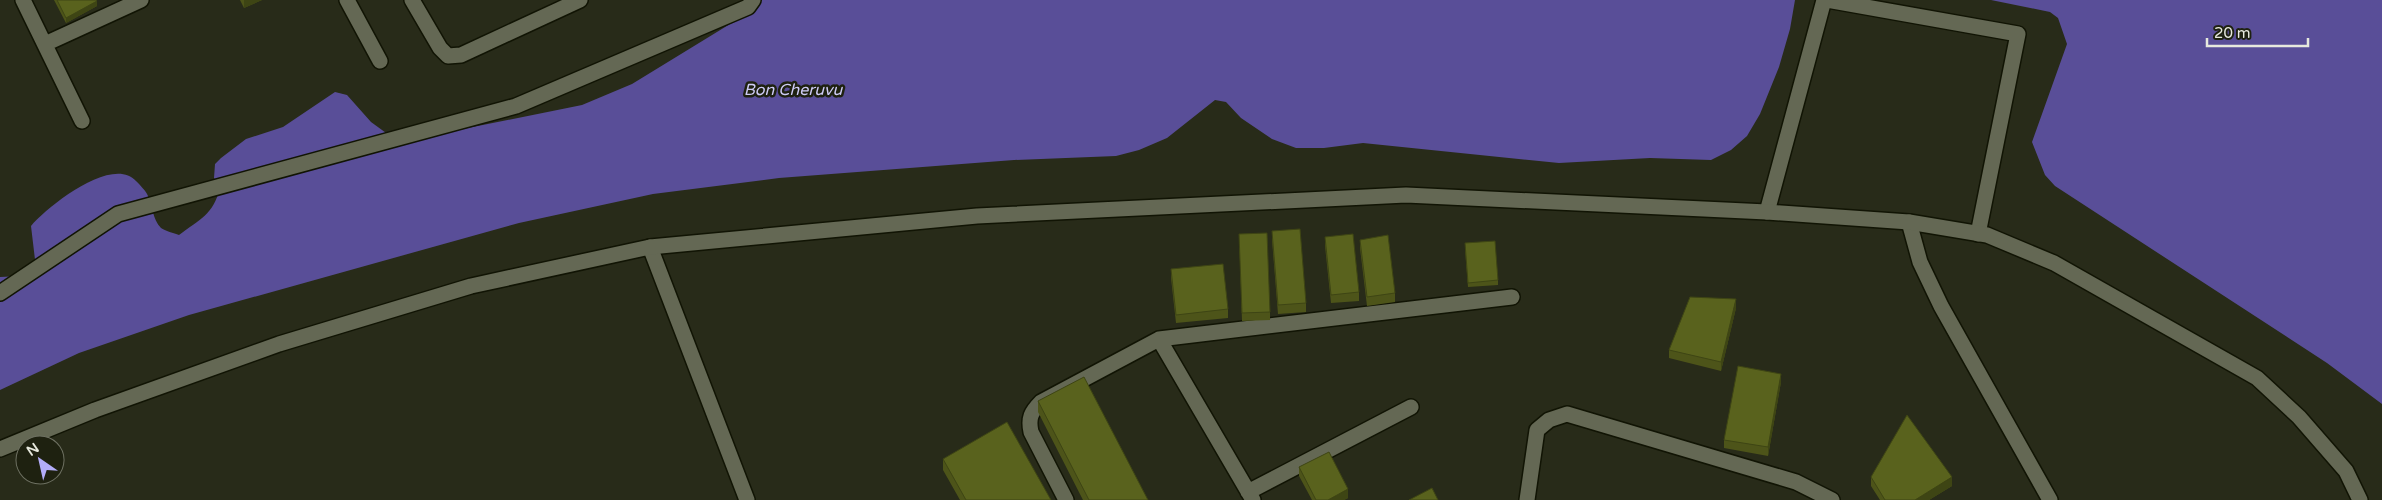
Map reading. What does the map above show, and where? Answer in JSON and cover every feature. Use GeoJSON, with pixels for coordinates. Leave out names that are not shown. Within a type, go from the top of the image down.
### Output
{"type":"FeatureCollection","features":[{"type":"Feature","properties":{"kind":"street"},"geometry":{"type":"LineString","coordinates":[[23,0],[82,121]]}},
{"type":"Feature","properties":{"kind":"street"},"geometry":{"type":"LineString","coordinates":[[45,44],[141,0]]}},
{"type":"Feature","properties":{"kind":"street"},"geometry":{"type":"LineString","coordinates":[[346,0],[380,61]]}},
{"type":"Feature","properties":{"kind":"street"},"geometry":{"type":"LineString","coordinates":[[412,0],[440,48],[448,56],[461,55],[580,0]]}},
{"type":"Feature","properties":{"kind":"street"},"geometry":{"type":"LineString","coordinates":[[0,293],[118,214],[516,106],[748,7],[753,0]]}},
{"type":"Feature","properties":{"kind":"street"},"geometry":{"type":"LineString","coordinates":[[1767,212],[1825,0],[2018,34],[1978,234]]}},
{"type":"Feature","properties":{"kind":"street"},"geometry":{"type":"LineString","coordinates":[[0,449],[95,410],[278,344],[472,286],[650,247],[976,216],[1406,195],[1767,212],[1909,222],[1987,235],[2054,263],[2257,378],[2299,417],[2346,471],[2360,500]]}},
{"type":"Feature","properties":{"kind":"street"},"geometry":{"type":"LineString","coordinates":[[1909,222],[1920,262],[1941,306],[2050,500]]}},
{"type":"Feature","properties":{"kind":"street"},"geometry":{"type":"LineString","coordinates":[[650,247],[747,500]]}},
{"type":"Feature","properties":{"kind":"street"},"geometry":{"type":"LineString","coordinates":[[1066,500],[1031,432],[1028,421],[1032,411],[1040,402],[1159,339],[1512,297]]}},
{"type":"Feature","properties":{"kind":"street"},"geometry":{"type":"LineString","coordinates":[[1159,339],[1250,496],[1410,407]]}},
{"type":"Feature","properties":{"kind":"street"},"geometry":{"type":"LineString","coordinates":[[1527,500],[1537,430],[1549,420],[1567,414],[1796,482],[1832,500]]}},
{"type":"Feature","properties":{"kind":"water","name":"Bon Cheruvu"},"geometry":{"type":"Polygon","coordinates":[[[757,0],[1795,0],[1790,29],[1779,67],[1760,114],[1747,136],[1731,150],[1711,160],[1650,158],[1559,163],[1363,143],[1324,148],[1296,148],[1272,139],[1241,118],[1226,102],[1215,100],[1167,138],[1139,150],[1116,156],[1014,160],[779,178],[653,194],[519,223],[189,315],[79,353],[0,390],[0,277],[21,276],[36,268],[31,226],[51,207],[80,187],[112,174],[125,175],[136,181],[146,192],[154,217],[161,228],[179,235],[205,216],[214,204],[220,188],[214,178],[215,164],[221,158],[246,139],[283,127],[335,92],[347,95],[371,122],[393,138],[423,137],[582,105],[632,84],[748,13],[757,0]]]}},
{"type":"Feature","properties":{"kind":"water"},"geometry":{"type":"Polygon","coordinates":[[[1991,0],[2382,0],[2382,404],[2327,363],[2055,186],[2045,175],[2032,142],[2067,44],[2058,18],[2050,12],[1991,0]]]}},
{"type":"Feature","properties":{"kind":"building"},"geometry":{"type":"Polygon","coordinates":[[[57,0],[96,0],[97,1],[66,18],[57,0]]]}},
{"type":"Feature","properties":{"kind":"building"},"geometry":{"type":"Polygon","coordinates":[[[1300,229],[1306,303],[1278,305],[1272,231],[1300,229]]]}},
{"type":"Feature","properties":{"kind":"building"},"geometry":{"type":"Polygon","coordinates":[[[1267,233],[1270,312],[1242,313],[1239,234],[1267,233]]]}},
{"type":"Feature","properties":{"kind":"building"},"geometry":{"type":"Polygon","coordinates":[[[1353,234],[1359,292],[1331,295],[1325,237],[1353,234]]]}},
{"type":"Feature","properties":{"kind":"building"},"geometry":{"type":"Polygon","coordinates":[[[1388,235],[1395,293],[1367,297],[1360,240],[1388,235]]]}},
{"type":"Feature","properties":{"kind":"building"},"geometry":{"type":"Polygon","coordinates":[[[1495,241],[1498,280],[1468,283],[1465,243],[1495,241]]]}},
{"type":"Feature","properties":{"kind":"building"},"geometry":{"type":"Polygon","coordinates":[[[1223,264],[1228,309],[1176,315],[1171,269],[1223,264]]]}},
{"type":"Feature","properties":{"kind":"building"},"geometry":{"type":"Polygon","coordinates":[[[1690,297],[1736,299],[1721,362],[1669,350],[1690,297]]]}},
{"type":"Feature","properties":{"kind":"building"},"geometry":{"type":"Polygon","coordinates":[[[1738,366],[1781,374],[1768,447],[1724,440],[1738,366]]]}},
{"type":"Feature","properties":{"kind":"building"},"geometry":{"type":"Polygon","coordinates":[[[1084,377],[1148,500],[1089,500],[1038,401],[1084,377]]]}},
{"type":"Feature","properties":{"kind":"building"},"geometry":{"type":"Polygon","coordinates":[[[1907,415],[1952,477],[1915,500],[1885,500],[1871,477],[1907,415]]]}},
{"type":"Feature","properties":{"kind":"building"},"geometry":{"type":"Polygon","coordinates":[[[1007,422],[1051,500],[966,500],[943,459],[1007,422]]]}},
{"type":"Feature","properties":{"kind":"building"},"geometry":{"type":"Polygon","coordinates":[[[1329,452],[1348,489],[1328,500],[1316,500],[1299,467],[1329,452]]]}},
{"type":"Feature","properties":{"kind":"building"},"geometry":{"type":"Polygon","coordinates":[[[1432,488],[1438,500],[1409,500],[1432,488]]]}}]}
